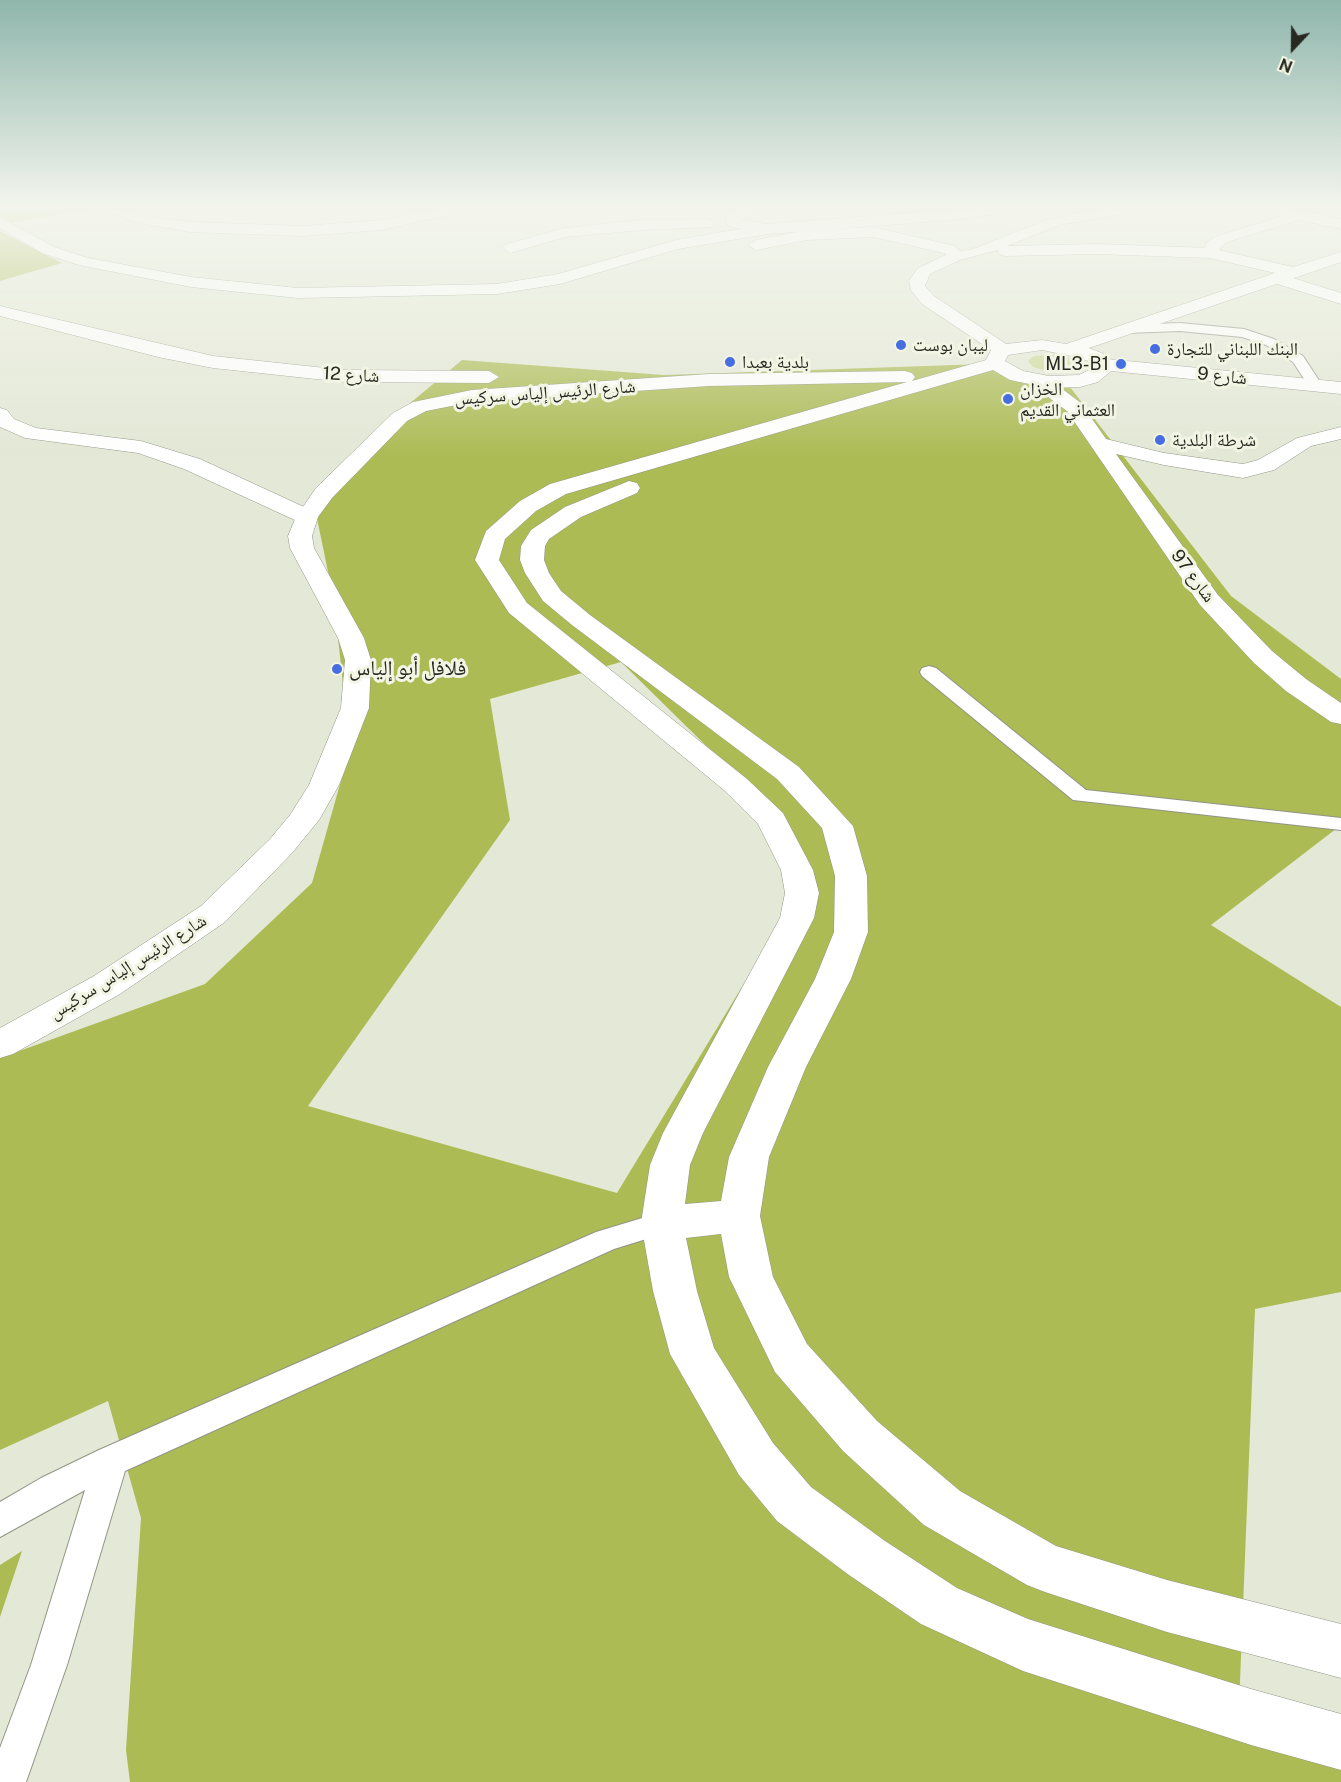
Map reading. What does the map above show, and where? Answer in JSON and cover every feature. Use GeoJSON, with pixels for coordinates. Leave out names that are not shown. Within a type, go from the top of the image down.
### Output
{"type":"FeatureCollection","features":[{"type":"Feature","properties":{"kind":"main road"},"geometry":{"type":"LineString","coordinates":[[274,291],[298,294],[411,291]]}},
{"type":"Feature","properties":{"kind":"main road"},"geometry":{"type":"LineString","coordinates":[[921,291],[928,300],[999,357],[1017,376]]}},
{"type":"Feature","properties":{"kind":"main road"},"geometry":{"type":"LineString","coordinates":[[1072,348],[1236,291]]}},
{"type":"Feature","properties":{"kind":"main road"},"geometry":{"type":"LineString","coordinates":[[1322,291],[1341,299]]}},
{"type":"Feature","properties":{"kind":"main road","name":"شارع 12"},"geometry":{"type":"LineString","coordinates":[[0,311],[202,360],[344,376],[710,380]]}},
{"type":"Feature","properties":{"kind":"main road"},"geometry":{"type":"LineString","coordinates":[[1341,1652],[1167,1606],[1046,1567],[942,1508],[860,1436],[791,1358],[751,1277],[739,1216],[748,1157],[787,1067],[833,980],[851,932],[851,876],[837,826],[788,773],[552,596],[532,560],[533,546],[539,535],[593,501],[950,382],[1027,345],[1072,348],[1097,358],[1102,364],[1099,374],[1076,381],[1039,381],[1017,376],[950,382],[558,489],[528,507],[494,536],[487,560],[518,608],[736,785],[772,820],[797,870],[802,893],[797,918],[683,1133],[670,1165],[662,1223],[675,1291],[693,1354],[756,1459],[794,1504],[867,1558],[939,1605],[1023,1644],[1251,1717],[1341,1742]]}},
{"type":"Feature","properties":{"kind":"main road","name":"شارع 9"},"geometry":{"type":"LineString","coordinates":[[1102,364],[1341,388]]}},
{"type":"Feature","properties":{"kind":"main road","name":"شارع الرئيس إلياس سركيس"},"geometry":{"type":"LineString","coordinates":[[0,1044],[107,985],[213,914],[281,846],[303,820],[324,785],[355,708],[358,660],[337,608],[302,548],[300,536],[307,517],[324,493],[400,417],[420,406],[472,396],[710,380],[879,376],[950,382]]}},
{"type":"Feature","properties":{"kind":"main road","name":"شارع 97"},"geometry":{"type":"LineString","coordinates":[[1039,381],[1074,407],[1209,600],[1263,657],[1296,685],[1341,717]]}},
{"type":"Feature","properties":{"kind":"main road"},"geometry":{"type":"LineString","coordinates":[[1074,407],[1076,381]]}},
{"type":"Feature","properties":{"kind":"main road"},"geometry":{"type":"LineString","coordinates":[[0,414],[7,423],[32,434],[141,447],[192,464],[307,517]]}},
{"type":"Feature","properties":{"kind":"main road"},"geometry":{"type":"LineString","coordinates":[[1100,444],[1164,459],[1243,471],[1266,465],[1304,442],[1341,432]]}},
{"type":"Feature","properties":{"kind":"main road"},"geometry":{"type":"LineString","coordinates":[[662,1223],[739,1216]]}},
{"type":"Feature","properties":{"kind":"lane"},"geometry":{"type":"LineString","coordinates":[[1125,329],[1180,327],[1244,333],[1270,342],[1298,359],[1315,385]]}},
{"type":"Feature","properties":{"kind":"lane"},"geometry":{"type":"LineString","coordinates":[[929,672],[1080,796],[1341,824]]}},
{"type":"Feature","properties":{"kind":"lane"},"geometry":{"type":"LineString","coordinates":[[0,1521],[53,1489],[111,1461],[606,1240],[662,1223]]}},
{"type":"Feature","properties":{"kind":"lane"},"geometry":{"type":"LineString","coordinates":[[7,1782],[49,1665],[111,1461]]}},
{"type":"Feature","properties":{"kind":"green space"},"geometry":{"type":"Polygon","coordinates":[[[1055,355],[1069,358],[1076,365],[1064,371],[1047,371],[1033,367],[1028,361],[1034,356],[1055,355]]]}},
{"type":"Feature","properties":{"kind":"green space"},"geometry":{"type":"Polygon","coordinates":[[[462,360],[664,375],[984,364],[1070,387],[1231,596],[1341,679],[1341,825],[1211,925],[1341,1007],[1341,1292],[1255,1309],[1239,1706],[1341,1744],[1341,1782],[130,1782],[126,1750],[141,1518],[108,1401],[0,1450],[0,1058],[205,984],[312,883],[350,749],[334,601],[312,494],[403,409],[462,360]],[[621,662],[490,699],[510,820],[308,1106],[617,1193],[788,911],[796,891],[752,791],[621,662]]]}},
{"type":"Feature","properties":{"kind":"green space"},"geometry":{"type":"Polygon","coordinates":[[[22,1551],[0,1617],[0,1565],[22,1551]]]}},
{"type":"Feature","properties":{"kind":"place","name":"ليبان بوست"},"geometry":{"type":"Point","coordinates":[901,345]}},
{"type":"Feature","properties":{"kind":"place","name":"البنك اللبناني للتجارة"},"geometry":{"type":"Point","coordinates":[1155,349]}},
{"type":"Feature","properties":{"kind":"place","name":"بلدية بعبدا"},"geometry":{"type":"Point","coordinates":[730,362]}},
{"type":"Feature","properties":{"kind":"place","name":"ML3-B1"},"geometry":{"type":"Point","coordinates":[1121,364]}},
{"type":"Feature","properties":{"kind":"place","name":"الخزان العثماني القديم"},"geometry":{"type":"Point","coordinates":[1008,399]}},
{"type":"Feature","properties":{"kind":"place","name":"شرطة البلدية"},"geometry":{"type":"Point","coordinates":[1160,440]}},
{"type":"Feature","properties":{"kind":"place","name":"فلافل أبو إلياس"},"geometry":{"type":"Point","coordinates":[337,669]}}]}
